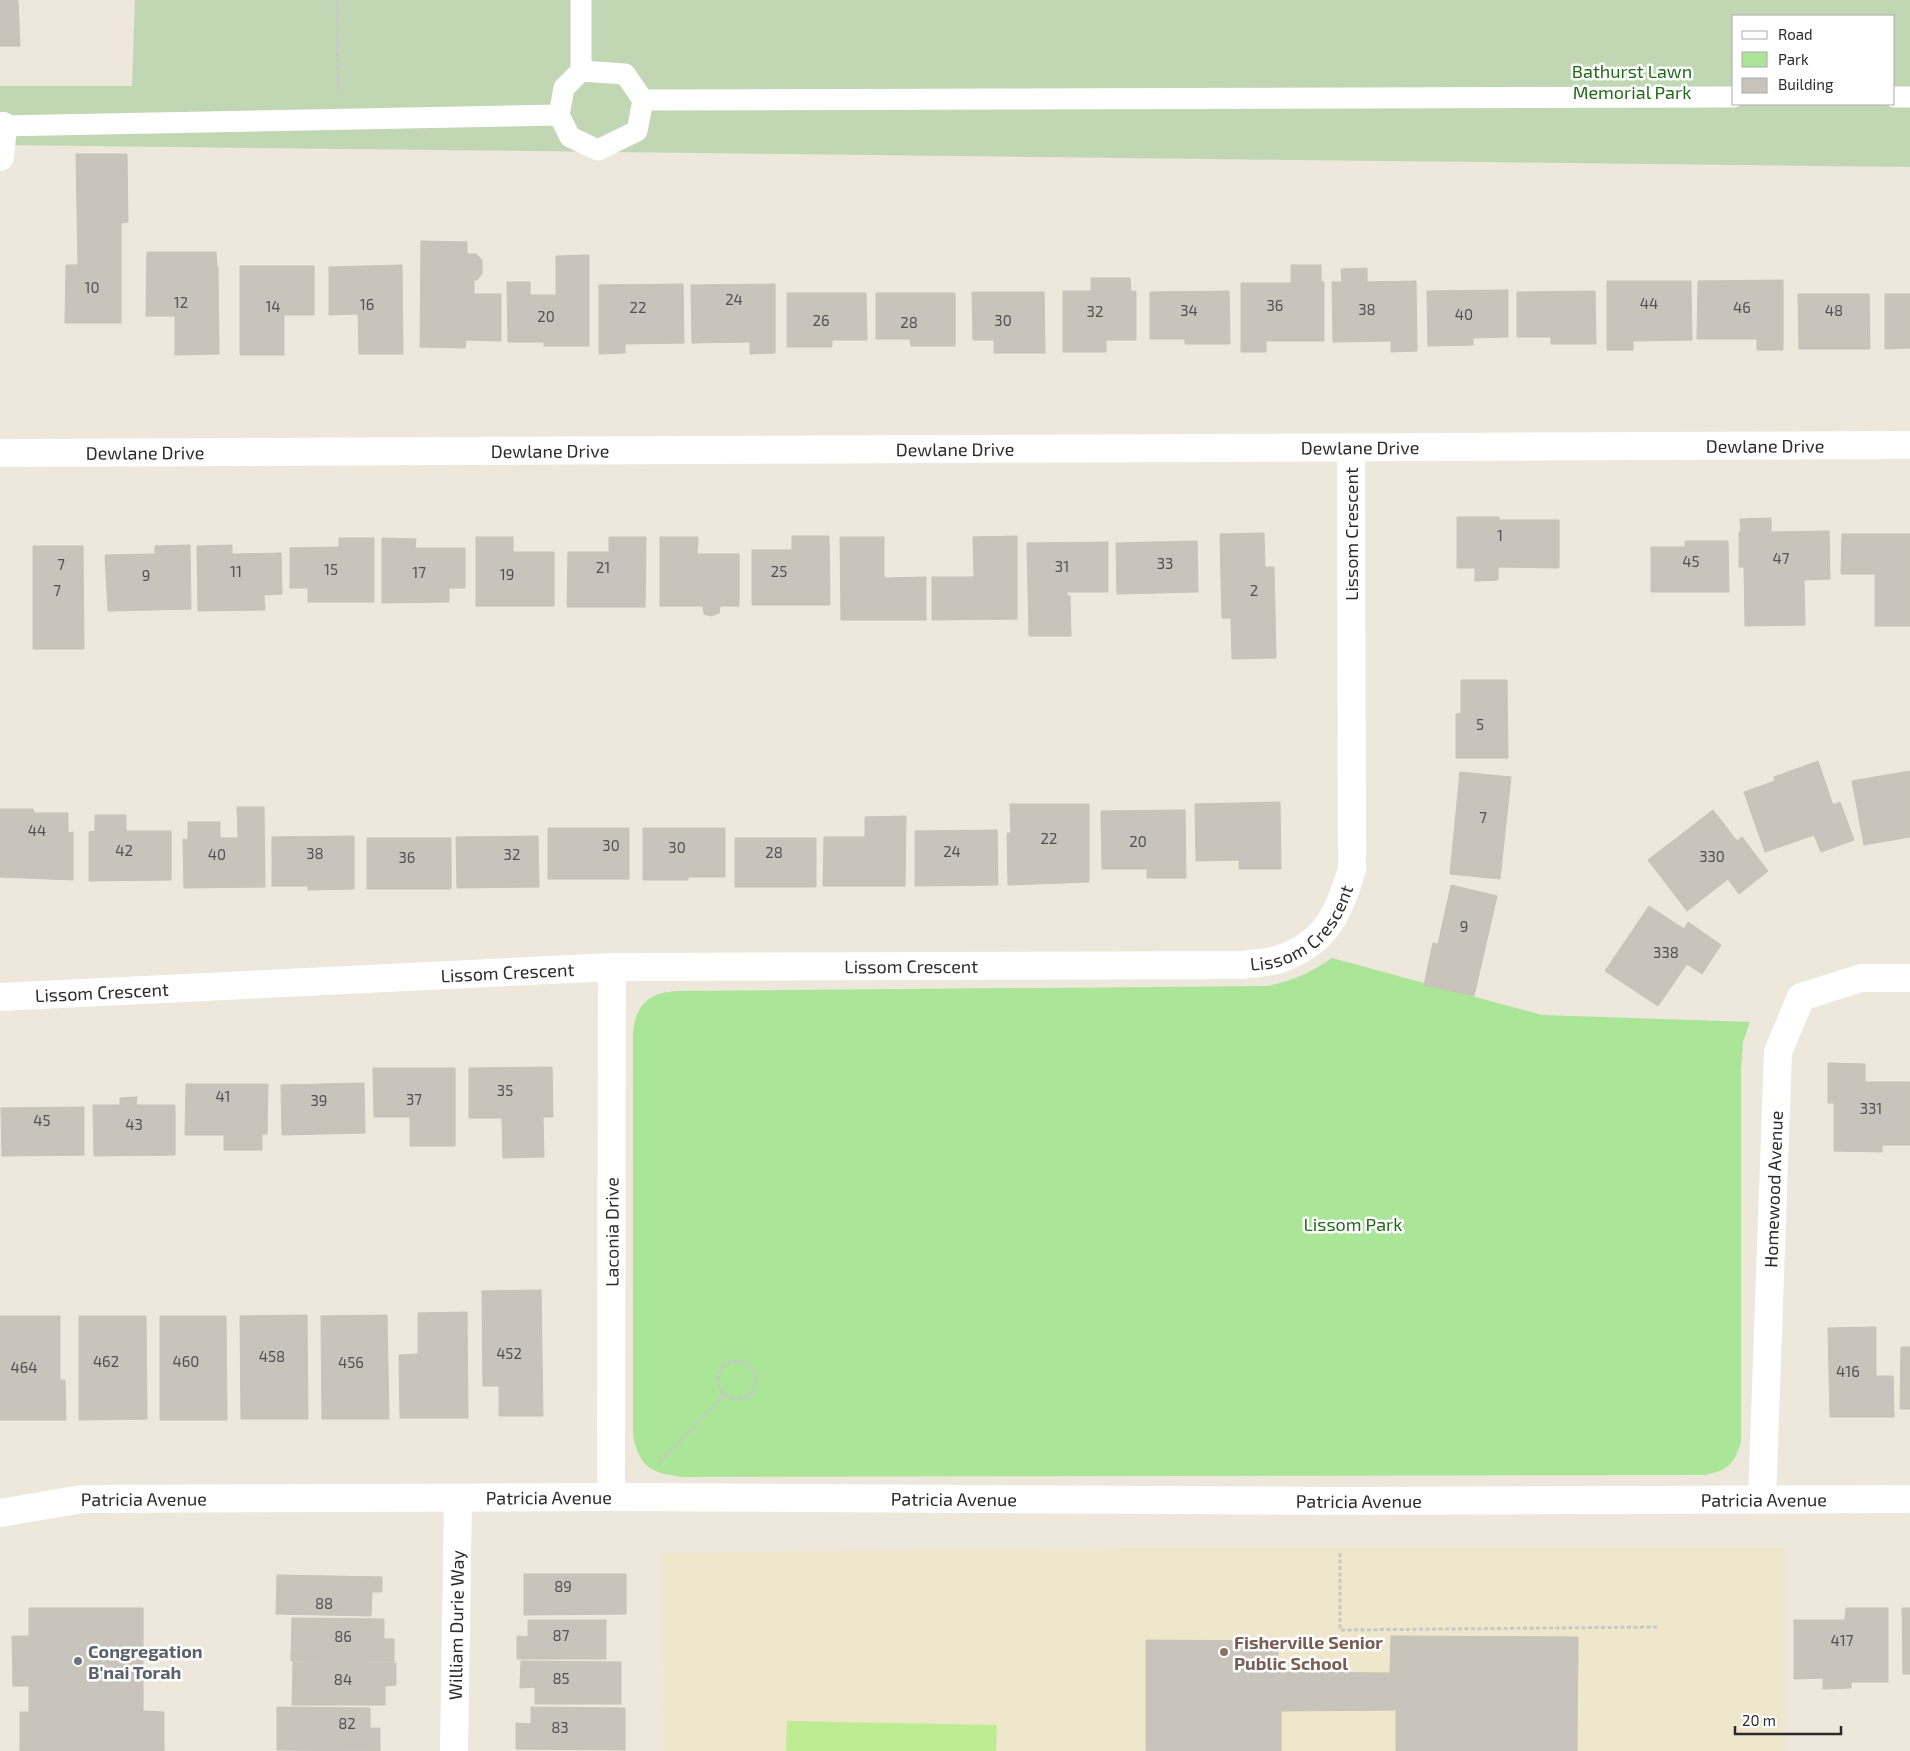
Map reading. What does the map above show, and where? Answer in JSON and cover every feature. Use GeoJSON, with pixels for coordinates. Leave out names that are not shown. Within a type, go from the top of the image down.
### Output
{"type":"FeatureCollection","features":[{"type":"Feature","properties":{"kind":"street"},"geometry":{"type":"LineString","coordinates":[[0,157],[1,126]]}},
{"type":"Feature","properties":{"kind":"street","name":"Dewlane Drive"},"geometry":{"type":"LineString","coordinates":[[0,453],[1910,445]]}},
{"type":"Feature","properties":{"kind":"street","name":"Lissom Crescent"},"geometry":{"type":"LineString","coordinates":[[0,997],[612,967],[1242,965],[1280,960],[1306,947],[1325,930],[1338,912],[1352,869],[1351,447]]}},
{"type":"Feature","properties":{"kind":"street","name":"Laconia Drive"},"geometry":{"type":"LineString","coordinates":[[610,1497],[612,967]]}},
{"type":"Feature","properties":{"kind":"street","name":"Homewood Avenue"},"geometry":{"type":"LineString","coordinates":[[1762,1499],[1778,1052],[1801,997],[1861,978],[1910,978]]}},
{"type":"Feature","properties":{"kind":"street","name":"Patricia Avenue"},"geometry":{"type":"LineString","coordinates":[[0,1513],[82,1498],[610,1497],[1321,1501],[1910,1499]]}},
{"type":"Feature","properties":{"kind":"street","name":"William Durie Way"},"geometry":{"type":"LineString","coordinates":[[454,1751],[458,1498]]}},
{"type":"Feature","properties":{"kind":"lane"},"geometry":{"type":"LineString","coordinates":[[580,0],[581,71],[564,88],[559,115],[570,137],[598,150],[637,131],[643,100],[625,74],[581,71]]}},
{"type":"Feature","properties":{"kind":"lane"},"geometry":{"type":"LineString","coordinates":[[643,100],[1732,97]]}},
{"type":"Feature","properties":{"kind":"lane"},"geometry":{"type":"LineString","coordinates":[[1895,97],[1910,97]]}},
{"type":"Feature","properties":{"kind":"lane"},"geometry":{"type":"LineString","coordinates":[[1,126],[559,115]]}},
{"type":"Feature","properties":{"kind":"path"},"geometry":{"type":"LineString","coordinates":[[337,0],[339,119]]}},
{"type":"Feature","properties":{"kind":"path"},"geometry":{"type":"LineString","coordinates":[[738,1361],[750,1366],[756,1378],[752,1391],[741,1398],[734,1399],[725,1394],[720,1389],[718,1383],[721,1370],[726,1365],[738,1361]]}},
{"type":"Feature","properties":{"kind":"path"},"geometry":{"type":"LineString","coordinates":[[660,1462],[725,1394]]}},
{"type":"Feature","properties":{"kind":"path"},"geometry":{"type":"LineString","coordinates":[[1340,1553],[1340,1630],[1657,1627]]}},
{"type":"Feature","properties":{"kind":"shaded area","name":"Fisherville Senior Public School"},"geometry":{"type":"Polygon","coordinates":[[[1137,1548],[1786,1548],[1786,1751],[664,1751],[662,1553],[1137,1548]]]}},
{"type":"Feature","properties":{"kind":"green space","name":"Bathurst Lawn Memorial Park"},"geometry":{"type":"Polygon","coordinates":[[[135,0],[1910,0],[1910,167],[0,145],[0,86],[132,86],[135,0]]]}},
{"type":"Feature","properties":{"kind":"green space","name":"Lissom Park"},"geometry":{"type":"Polygon","coordinates":[[[1332,958],[1542,1015],[1750,1022],[1743,1042],[1741,1068],[1741,1442],[1733,1461],[1724,1469],[1704,1475],[682,1477],[654,1470],[643,1461],[633,1435],[633,1032],[637,1014],[646,1001],[660,994],[678,991],[1267,986],[1301,976],[1332,958]]]}},
{"type":"Feature","properties":{"kind":"green space"},"geometry":{"type":"Polygon","coordinates":[[[787,1721],[997,1725],[996,1751],[786,1751],[787,1721]]]}},
{"type":"Feature","properties":{"kind":"building"},"geometry":{"type":"Polygon","coordinates":[[[0,0],[18,0],[20,46],[0,46],[0,0]]]}},
{"type":"Feature","properties":{"kind":"building"},"geometry":{"type":"Polygon","coordinates":[[[76,154],[127,154],[128,222],[121,223],[121,323],[65,323],[66,265],[78,265],[76,154]]]}},
{"type":"Feature","properties":{"kind":"building"},"geometry":{"type":"Polygon","coordinates":[[[421,241],[467,242],[467,254],[476,254],[482,260],[482,274],[477,280],[474,280],[474,294],[501,294],[501,341],[466,340],[465,348],[420,347],[421,241]]]}},
{"type":"Feature","properties":{"kind":"building"},"geometry":{"type":"Polygon","coordinates":[[[147,252],[216,252],[218,266],[219,354],[175,355],[175,316],[146,316],[147,252]]]}},
{"type":"Feature","properties":{"kind":"building"},"geometry":{"type":"Polygon","coordinates":[[[589,255],[589,346],[544,346],[544,342],[508,342],[507,282],[530,282],[530,295],[556,295],[556,256],[589,255]]]}},
{"type":"Feature","properties":{"kind":"building"},"geometry":{"type":"Polygon","coordinates":[[[402,265],[403,354],[359,354],[358,314],[329,315],[329,267],[402,265]]]}},
{"type":"Feature","properties":{"kind":"building"},"geometry":{"type":"Polygon","coordinates":[[[1291,265],[1321,265],[1321,282],[1324,282],[1324,341],[1266,341],[1266,352],[1241,352],[1241,283],[1291,283],[1291,265]]]}},
{"type":"Feature","properties":{"kind":"building"},"geometry":{"type":"Polygon","coordinates":[[[240,266],[314,266],[314,315],[284,315],[284,355],[240,355],[240,266]]]}},
{"type":"Feature","properties":{"kind":"building"},"geometry":{"type":"Polygon","coordinates":[[[1367,268],[1367,282],[1416,281],[1417,351],[1391,352],[1391,341],[1333,342],[1332,282],[1342,282],[1341,269],[1367,268]]]}},
{"type":"Feature","properties":{"kind":"building"},"geometry":{"type":"Polygon","coordinates":[[[1091,278],[1130,278],[1131,292],[1136,291],[1136,340],[1106,340],[1106,352],[1063,352],[1063,291],[1091,291],[1091,278]]]}},
{"type":"Feature","properties":{"kind":"building"},"geometry":{"type":"Polygon","coordinates":[[[1783,280],[1783,350],[1757,350],[1757,339],[1697,339],[1698,281],[1783,280]]]}},
{"type":"Feature","properties":{"kind":"building"},"geometry":{"type":"Polygon","coordinates":[[[1607,281],[1691,281],[1692,340],[1633,341],[1633,350],[1607,350],[1607,281]]]}},
{"type":"Feature","properties":{"kind":"building"},"geometry":{"type":"Polygon","coordinates":[[[683,284],[684,343],[625,344],[625,353],[599,354],[599,285],[683,284]]]}},
{"type":"Feature","properties":{"kind":"building"},"geometry":{"type":"Polygon","coordinates":[[[775,284],[775,353],[750,354],[750,342],[692,343],[691,285],[775,284]]]}},
{"type":"Feature","properties":{"kind":"building"},"geometry":{"type":"Polygon","coordinates":[[[1508,290],[1508,337],[1473,338],[1473,345],[1428,346],[1427,291],[1508,290]]]}},
{"type":"Feature","properties":{"kind":"building"},"geometry":{"type":"Polygon","coordinates":[[[1229,291],[1230,344],[1185,344],[1185,339],[1150,339],[1150,292],[1229,291]]]}},
{"type":"Feature","properties":{"kind":"building"},"geometry":{"type":"Polygon","coordinates":[[[1595,291],[1596,344],[1551,344],[1551,337],[1517,337],[1517,292],[1595,291]]]}},
{"type":"Feature","properties":{"kind":"building"},"geometry":{"type":"Polygon","coordinates":[[[972,292],[1044,292],[1045,353],[994,353],[994,340],[973,340],[972,292]]]}},
{"type":"Feature","properties":{"kind":"building"},"geometry":{"type":"Polygon","coordinates":[[[787,293],[866,293],[867,340],[832,340],[832,347],[787,347],[787,293]]]}},
{"type":"Feature","properties":{"kind":"building"},"geometry":{"type":"Polygon","coordinates":[[[876,293],[955,293],[955,346],[911,346],[910,339],[876,339],[876,293]]]}},
{"type":"Feature","properties":{"kind":"building"},"geometry":{"type":"Polygon","coordinates":[[[1798,294],[1869,294],[1870,349],[1799,349],[1798,294]]]}},
{"type":"Feature","properties":{"kind":"building"},"geometry":{"type":"Polygon","coordinates":[[[1885,294],[1910,294],[1910,348],[1885,349],[1885,294]]]}},
{"type":"Feature","properties":{"kind":"building"},"geometry":{"type":"Polygon","coordinates":[[[1457,517],[1499,517],[1499,520],[1559,520],[1559,568],[1498,567],[1498,580],[1475,581],[1475,568],[1457,568],[1457,517]]]}},
{"type":"Feature","properties":{"kind":"building"},"geometry":{"type":"Polygon","coordinates":[[[1771,518],[1771,532],[1829,531],[1830,579],[1804,580],[1805,625],[1745,626],[1744,567],[1739,567],[1740,519],[1771,518]]]}},
{"type":"Feature","properties":{"kind":"building"},"geometry":{"type":"Polygon","coordinates":[[[1264,533],[1265,567],[1274,567],[1276,658],[1232,659],[1231,618],[1222,618],[1220,534],[1264,533]]]}},
{"type":"Feature","properties":{"kind":"building"},"geometry":{"type":"Polygon","coordinates":[[[1842,534],[1910,534],[1910,626],[1875,626],[1875,574],[1841,574],[1842,534]]]}},
{"type":"Feature","properties":{"kind":"building"},"geometry":{"type":"Polygon","coordinates":[[[792,536],[829,536],[830,605],[752,605],[752,550],[792,550],[792,536]]]}},
{"type":"Feature","properties":{"kind":"building"},"geometry":{"type":"Polygon","coordinates":[[[1017,536],[1017,619],[932,620],[932,577],[974,577],[973,537],[1017,536]]]}},
{"type":"Feature","properties":{"kind":"building"},"geometry":{"type":"Polygon","coordinates":[[[476,537],[513,537],[513,552],[554,552],[554,606],[476,606],[476,537]]]}},
{"type":"Feature","properties":{"kind":"building"},"geometry":{"type":"Polygon","coordinates":[[[609,537],[646,537],[645,607],[567,607],[568,552],[609,552],[609,537]]]}},
{"type":"Feature","properties":{"kind":"building"},"geometry":{"type":"Polygon","coordinates":[[[660,537],[698,537],[697,554],[739,554],[739,606],[720,606],[719,613],[711,616],[704,614],[703,606],[660,606],[660,537]]]}},
{"type":"Feature","properties":{"kind":"building"},"geometry":{"type":"Polygon","coordinates":[[[840,537],[884,537],[884,578],[926,577],[926,620],[841,620],[840,537]]]}},
{"type":"Feature","properties":{"kind":"building"},"geometry":{"type":"Polygon","coordinates":[[[339,538],[374,538],[374,602],[308,602],[308,588],[290,588],[290,548],[339,547],[339,538]]]}},
{"type":"Feature","properties":{"kind":"building"},"geometry":{"type":"Polygon","coordinates":[[[382,538],[416,539],[415,548],[465,548],[465,588],[449,588],[449,602],[382,603],[382,538]]]}},
{"type":"Feature","properties":{"kind":"building"},"geometry":{"type":"Polygon","coordinates":[[[1197,541],[1198,592],[1117,594],[1116,543],[1197,541]]]}},
{"type":"Feature","properties":{"kind":"building"},"geometry":{"type":"Polygon","coordinates":[[[1685,541],[1728,541],[1729,592],[1651,592],[1651,547],[1685,547],[1685,541]]]}},
{"type":"Feature","properties":{"kind":"building"},"geometry":{"type":"Polygon","coordinates":[[[1108,542],[1108,592],[1067,592],[1067,596],[1070,596],[1071,636],[1029,636],[1027,543],[1108,542]]]}},
{"type":"Feature","properties":{"kind":"building"},"geometry":{"type":"Polygon","coordinates":[[[190,545],[191,609],[108,611],[105,555],[155,554],[155,546],[190,545]]]}},
{"type":"Feature","properties":{"kind":"building"},"geometry":{"type":"Polygon","coordinates":[[[232,545],[232,554],[281,553],[282,594],[264,595],[265,610],[198,611],[197,546],[232,545]]]}},
{"type":"Feature","properties":{"kind":"building"},"geometry":{"type":"Polygon","coordinates":[[[33,546],[83,546],[84,649],[33,649],[33,546]]]}},
{"type":"Feature","properties":{"kind":"building"},"geometry":{"type":"Polygon","coordinates":[[[1461,680],[1507,680],[1508,758],[1456,758],[1456,714],[1461,713],[1461,680]]]}},
{"type":"Feature","properties":{"kind":"building"},"geometry":{"type":"Polygon","coordinates":[[[1818,761],[1833,805],[1840,802],[1854,840],[1821,852],[1814,835],[1765,852],[1744,792],[1775,781],[1774,777],[1818,761]]]}},
{"type":"Feature","properties":{"kind":"building"},"geometry":{"type":"Polygon","coordinates":[[[1910,771],[1910,837],[1864,845],[1852,781],[1910,771]]]}},
{"type":"Feature","properties":{"kind":"building"},"geometry":{"type":"Polygon","coordinates":[[[1460,772],[1511,777],[1500,879],[1450,874],[1460,772]]]}},
{"type":"Feature","properties":{"kind":"building"},"geometry":{"type":"Polygon","coordinates":[[[1280,802],[1281,869],[1239,869],[1239,860],[1196,861],[1195,804],[1280,802]]]}},
{"type":"Feature","properties":{"kind":"building"},"geometry":{"type":"Polygon","coordinates":[[[1010,804],[1089,804],[1089,882],[1008,885],[1007,833],[1011,833],[1010,804]]]}},
{"type":"Feature","properties":{"kind":"building"},"geometry":{"type":"Polygon","coordinates":[[[237,807],[264,807],[265,887],[184,888],[183,839],[188,840],[188,822],[220,822],[220,838],[238,838],[237,807]]]}},
{"type":"Feature","properties":{"kind":"building"},"geometry":{"type":"Polygon","coordinates":[[[0,809],[33,809],[34,813],[68,813],[68,833],[73,832],[73,880],[0,877],[0,809]]]}},
{"type":"Feature","properties":{"kind":"building"},"geometry":{"type":"Polygon","coordinates":[[[1185,810],[1186,878],[1147,878],[1147,869],[1102,869],[1101,811],[1185,810]]]}},
{"type":"Feature","properties":{"kind":"building"},"geometry":{"type":"Polygon","coordinates":[[[1713,810],[1737,841],[1742,837],[1768,871],[1739,894],[1728,879],[1687,911],[1648,860],[1713,810]]]}},
{"type":"Feature","properties":{"kind":"building"},"geometry":{"type":"Polygon","coordinates":[[[95,815],[126,815],[126,831],[171,831],[171,880],[89,881],[89,832],[95,831],[95,815]]]}},
{"type":"Feature","properties":{"kind":"building"},"geometry":{"type":"Polygon","coordinates":[[[906,816],[905,886],[823,886],[824,837],[865,837],[865,817],[906,816]]]}},
{"type":"Feature","properties":{"kind":"building"},"geometry":{"type":"Polygon","coordinates":[[[548,828],[629,828],[629,879],[548,879],[548,828]]]}},
{"type":"Feature","properties":{"kind":"building"},"geometry":{"type":"Polygon","coordinates":[[[643,828],[725,828],[725,877],[688,877],[688,880],[643,880],[643,828]]]}},
{"type":"Feature","properties":{"kind":"building"},"geometry":{"type":"Polygon","coordinates":[[[997,830],[998,885],[915,886],[915,831],[997,830]]]}},
{"type":"Feature","properties":{"kind":"building"},"geometry":{"type":"Polygon","coordinates":[[[354,836],[354,889],[308,890],[308,886],[272,886],[272,837],[354,836]]]}},
{"type":"Feature","properties":{"kind":"building"},"geometry":{"type":"Polygon","coordinates":[[[538,836],[539,887],[457,888],[456,837],[538,836]]]}},
{"type":"Feature","properties":{"kind":"building"},"geometry":{"type":"Polygon","coordinates":[[[367,838],[451,838],[451,889],[367,889],[367,838]]]}},
{"type":"Feature","properties":{"kind":"building"},"geometry":{"type":"Polygon","coordinates":[[[735,838],[816,838],[816,887],[735,887],[735,838]]]}},
{"type":"Feature","properties":{"kind":"building"},"geometry":{"type":"Polygon","coordinates":[[[1451,885],[1497,896],[1474,996],[1424,985],[1433,943],[1438,944],[1451,885]]]}},
{"type":"Feature","properties":{"kind":"building"},"geometry":{"type":"Polygon","coordinates":[[[1649,906],[1684,929],[1688,922],[1721,945],[1702,974],[1687,964],[1658,1006],[1605,971],[1649,906]]]}},
{"type":"Feature","properties":{"kind":"building"},"geometry":{"type":"Polygon","coordinates":[[[1828,1063],[1865,1064],[1865,1082],[1910,1082],[1910,1145],[1882,1145],[1882,1152],[1834,1151],[1834,1103],[1828,1103],[1828,1063]]]}},
{"type":"Feature","properties":{"kind":"building"},"geometry":{"type":"Polygon","coordinates":[[[552,1067],[553,1117],[543,1117],[544,1157],[503,1158],[502,1118],[469,1118],[469,1068],[552,1067]]]}},
{"type":"Feature","properties":{"kind":"building"},"geometry":{"type":"Polygon","coordinates":[[[373,1068],[455,1068],[455,1146],[410,1146],[410,1117],[374,1117],[373,1068]]]}},
{"type":"Feature","properties":{"kind":"building"},"geometry":{"type":"Polygon","coordinates":[[[364,1083],[365,1133],[282,1135],[281,1085],[364,1083]]]}},
{"type":"Feature","properties":{"kind":"building"},"geometry":{"type":"Polygon","coordinates":[[[186,1084],[268,1084],[267,1134],[262,1134],[262,1150],[224,1150],[224,1135],[185,1135],[186,1084]]]}},
{"type":"Feature","properties":{"kind":"building"},"geometry":{"type":"Polygon","coordinates":[[[137,1097],[136,1105],[175,1105],[175,1155],[94,1156],[93,1105],[120,1105],[120,1098],[137,1097]]]}},
{"type":"Feature","properties":{"kind":"building"},"geometry":{"type":"Polygon","coordinates":[[[84,1107],[84,1155],[2,1156],[1,1108],[84,1107]]]}},
{"type":"Feature","properties":{"kind":"building"},"geometry":{"type":"Polygon","coordinates":[[[541,1290],[543,1416],[499,1416],[499,1386],[483,1386],[482,1291],[541,1290]]]}},
{"type":"Feature","properties":{"kind":"building"},"geometry":{"type":"Polygon","coordinates":[[[467,1312],[468,1418],[400,1418],[399,1355],[418,1354],[418,1313],[467,1312]]]}},
{"type":"Feature","properties":{"kind":"building"},"geometry":{"type":"Polygon","coordinates":[[[307,1315],[308,1419],[241,1419],[240,1316],[307,1315]]]}},
{"type":"Feature","properties":{"kind":"building"},"geometry":{"type":"Polygon","coordinates":[[[387,1315],[389,1419],[322,1419],[321,1316],[387,1315]]]}},
{"type":"Feature","properties":{"kind":"building"},"geometry":{"type":"Polygon","coordinates":[[[0,1316],[60,1316],[60,1380],[65,1380],[66,1420],[0,1420],[0,1316]]]}},
{"type":"Feature","properties":{"kind":"building"},"geometry":{"type":"Polygon","coordinates":[[[79,1316],[146,1316],[147,1419],[79,1420],[79,1316]]]}},
{"type":"Feature","properties":{"kind":"building"},"geometry":{"type":"Polygon","coordinates":[[[160,1316],[226,1316],[227,1420],[160,1420],[160,1316]]]}},
{"type":"Feature","properties":{"kind":"building"},"geometry":{"type":"Polygon","coordinates":[[[1876,1327],[1876,1376],[1893,1376],[1894,1417],[1830,1417],[1828,1328],[1876,1327]]]}},
{"type":"Feature","properties":{"kind":"building"},"geometry":{"type":"Polygon","coordinates":[[[1901,1347],[1910,1347],[1910,1409],[1900,1409],[1901,1347]]]}},
{"type":"Feature","properties":{"kind":"building"},"geometry":{"type":"Polygon","coordinates":[[[524,1574],[626,1574],[626,1614],[524,1615],[524,1574]]]}},
{"type":"Feature","properties":{"kind":"building"},"geometry":{"type":"Polygon","coordinates":[[[277,1575],[382,1577],[382,1592],[372,1592],[371,1616],[276,1614],[277,1575]]]}},
{"type":"Feature","properties":{"kind":"building","name":"Congregation B'nai Torah"},"geometry":{"type":"Polygon","coordinates":[[[29,1608],[143,1608],[143,1711],[164,1712],[164,1751],[20,1751],[20,1712],[29,1712],[29,1686],[13,1686],[12,1636],[29,1636],[29,1608]]]}},
{"type":"Feature","properties":{"kind":"building"},"geometry":{"type":"Polygon","coordinates":[[[1846,1608],[1888,1608],[1888,1682],[1851,1682],[1851,1688],[1823,1689],[1823,1678],[1794,1679],[1794,1620],[1845,1620],[1846,1608]]]}},
{"type":"Feature","properties":{"kind":"building"},"geometry":{"type":"Polygon","coordinates":[[[1902,1608],[1910,1608],[1910,1674],[1903,1674],[1902,1608]]]}},
{"type":"Feature","properties":{"kind":"building"},"geometry":{"type":"Polygon","coordinates":[[[292,1618],[384,1619],[384,1639],[394,1639],[394,1662],[291,1661],[292,1618]]]}},
{"type":"Feature","properties":{"kind":"building"},"geometry":{"type":"Polygon","coordinates":[[[528,1620],[606,1620],[606,1659],[517,1659],[517,1636],[528,1637],[528,1620]]]}},
{"type":"Feature","properties":{"kind":"building"},"geometry":{"type":"Polygon","coordinates":[[[1391,1636],[1578,1637],[1577,1751],[1396,1751],[1396,1710],[1281,1711],[1281,1751],[1146,1751],[1146,1640],[1278,1641],[1278,1672],[1390,1673],[1391,1636]]]}},
{"type":"Feature","properties":{"kind":"building"},"geometry":{"type":"Polygon","coordinates":[[[521,1661],[621,1662],[621,1704],[535,1704],[535,1687],[520,1688],[521,1661]]]}},
{"type":"Feature","properties":{"kind":"building"},"geometry":{"type":"Polygon","coordinates":[[[293,1662],[396,1663],[396,1685],[385,1686],[385,1705],[292,1705],[293,1662]]]}},
{"type":"Feature","properties":{"kind":"building"},"geometry":{"type":"Polygon","coordinates":[[[277,1707],[370,1708],[370,1728],[380,1728],[380,1751],[277,1750],[277,1707]]]}},
{"type":"Feature","properties":{"kind":"building"},"geometry":{"type":"Polygon","coordinates":[[[531,1707],[625,1708],[625,1750],[516,1749],[516,1723],[531,1724],[531,1707]]]}},
{"type":"Feature","properties":{"kind":"place","name":"Fisherville Senior Public School"},"geometry":{"type":"Point","coordinates":[1224,1652]}},
{"type":"Feature","properties":{"kind":"place","name":"Congregation B'nai Torah"},"geometry":{"type":"Point","coordinates":[78,1661]}}]}
